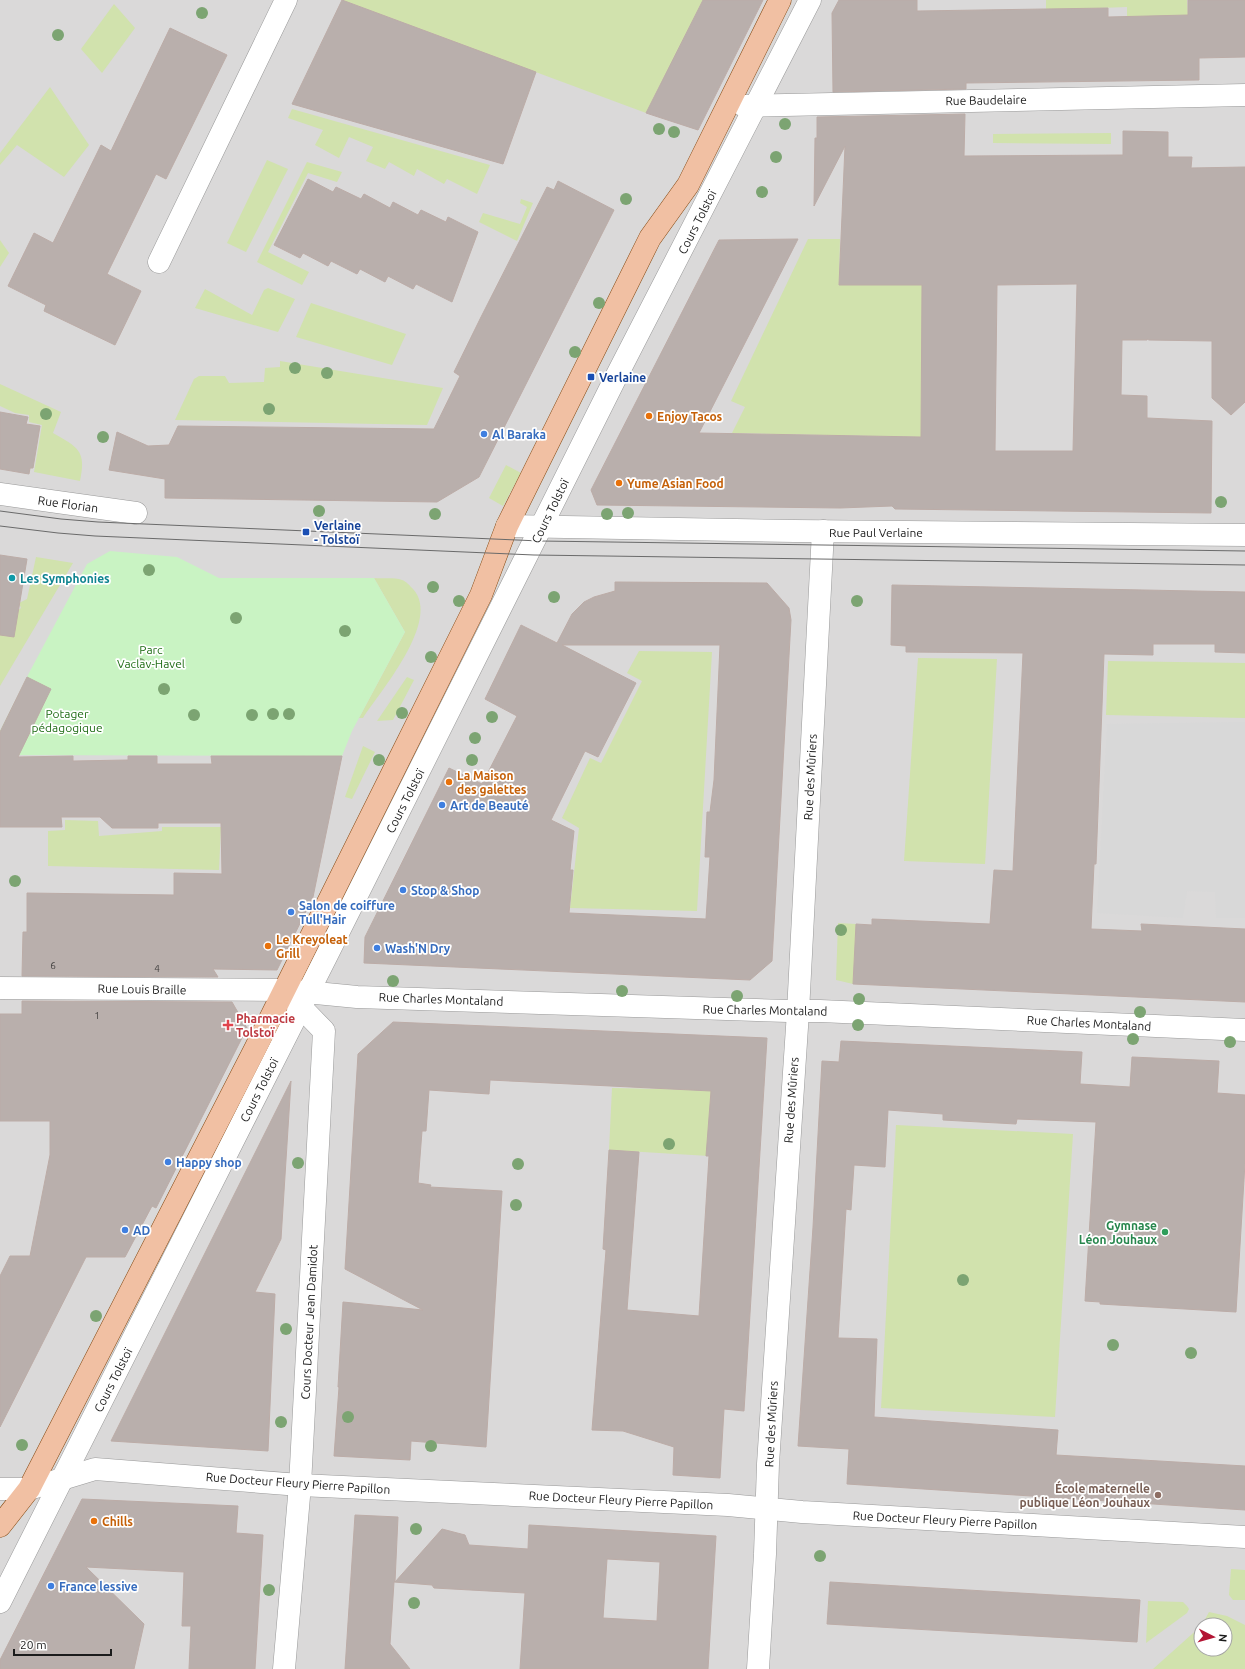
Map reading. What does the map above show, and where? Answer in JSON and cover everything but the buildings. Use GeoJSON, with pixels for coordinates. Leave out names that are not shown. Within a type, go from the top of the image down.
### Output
{"type":"FeatureCollection","features":[{"type":"Feature","properties":{"kind":"main road","name":"Cours Tolstoï"},"geometry":{"type":"LineString","coordinates":[[0,1526],[29,1489],[285,990],[481,595],[507,526],[650,238],[688,185],[780,0]]}},
{"type":"Feature","properties":{"kind":"street"},"geometry":{"type":"LineString","coordinates":[[159,262],[286,0]]}},
{"type":"Feature","properties":{"kind":"street","name":"Cours Tolstoï"},"geometry":{"type":"LineString","coordinates":[[0,1602],[305,1000],[618,375],[810,0]]}},
{"type":"Feature","properties":{"kind":"street","name":"Rue Baudelaire"},"geometry":{"type":"LineString","coordinates":[[727,106],[1245,95]]}},
{"type":"Feature","properties":{"kind":"street","name":"Rue Florian"},"geometry":{"type":"LineString","coordinates":[[0,494],[136,513]]}},
{"type":"Feature","properties":{"kind":"street","name":"Rue Paul Verlaine"},"geometry":{"type":"LineString","coordinates":[[507,526],[1245,535]]}},
{"type":"Feature","properties":{"kind":"street","name":"Rue des Mûriers"},"geometry":{"type":"LineString","coordinates":[[758,1669],[768,1464],[798,1012],[823,531]]}},
{"type":"Feature","properties":{"kind":"street","name":"Rue Louis Braille"},"geometry":{"type":"LineString","coordinates":[[0,988],[285,990]]}},
{"type":"Feature","properties":{"kind":"street","name":"Rue Charles Montaland"},"geometry":{"type":"LineString","coordinates":[[285,990],[305,1000],[357,997],[798,1012],[820,1011],[1245,1030]]}},
{"type":"Feature","properties":{"kind":"street","name":"Cours Docteur Jean Damidot"},"geometry":{"type":"LineString","coordinates":[[284,1669],[300,1485],[324,1031],[305,1000]]}},
{"type":"Feature","properties":{"kind":"street","name":"Rue Docteur Fleury Pierre Papillon"},"geometry":{"type":"LineString","coordinates":[[0,1489],[29,1489],[95,1470],[300,1485],[728,1505],[767,1509],[1245,1537]]}},
{"type":"Feature","properties":{"kind":"shaded area"},"geometry":{"type":"Polygon","coordinates":[[[0,0],[1245,0],[1245,1669],[0,1669],[0,0]]]}},
{"type":"Feature","properties":{"kind":"shaded area"},"geometry":{"type":"Polygon","coordinates":[[[1245,722],[1245,918],[1216,918],[1215,892],[1187,891],[1183,918],[1097,913],[1107,724],[1245,722]]]}},
{"type":"Feature","properties":{"kind":"green space"},"geometry":{"type":"Polygon","coordinates":[[[342,0],[703,0],[646,113],[342,0]]]}},
{"type":"Feature","properties":{"kind":"green space"},"geometry":{"type":"Polygon","coordinates":[[[1046,0],[1187,0],[1188,15],[1127,17],[1127,7],[1046,10],[1046,0]]]}},
{"type":"Feature","properties":{"kind":"green space"},"geometry":{"type":"Polygon","coordinates":[[[114,4],[135,28],[102,73],[81,49],[114,4]]]}},
{"type":"Feature","properties":{"kind":"green space"},"geometry":{"type":"Polygon","coordinates":[[[50,87],[89,145],[64,177],[17,145],[0,165],[0,153],[50,87]]]}},
{"type":"Feature","properties":{"kind":"green space"},"geometry":{"type":"Polygon","coordinates":[[[292,109],[490,165],[477,194],[447,179],[444,184],[417,169],[414,176],[389,162],[385,169],[366,161],[373,147],[349,137],[339,158],[315,145],[323,130],[288,118],[292,109]]]}},
{"type":"Feature","properties":{"kind":"green space"},"geometry":{"type":"Polygon","coordinates":[[[1111,133],[1111,144],[993,143],[993,134],[1111,133]]]}},
{"type":"Feature","properties":{"kind":"green space"},"geometry":{"type":"Polygon","coordinates":[[[267,160],[288,169],[246,252],[227,243],[267,160]]]}},
{"type":"Feature","properties":{"kind":"green space"},"geometry":{"type":"Polygon","coordinates":[[[307,162],[342,172],[337,182],[308,173],[268,252],[309,272],[302,285],[257,262],[307,162]]]}},
{"type":"Feature","properties":{"kind":"green space"},"geometry":{"type":"Polygon","coordinates":[[[521,199],[533,203],[517,241],[479,222],[483,213],[520,224],[527,207],[520,203],[521,199]]]}},
{"type":"Feature","properties":{"kind":"green space"},"geometry":{"type":"Polygon","coordinates":[[[808,239],[840,239],[839,285],[922,285],[921,437],[732,433],[745,407],[731,401],[808,239]]]}},
{"type":"Feature","properties":{"kind":"green space"},"geometry":{"type":"Polygon","coordinates":[[[0,240],[9,253],[0,267],[0,240]]]}},
{"type":"Feature","properties":{"kind":"green space"},"geometry":{"type":"Polygon","coordinates":[[[268,288],[295,299],[278,332],[195,308],[205,289],[252,315],[264,290],[268,288]]]}},
{"type":"Feature","properties":{"kind":"green space"},"geometry":{"type":"Polygon","coordinates":[[[311,303],[406,334],[392,365],[296,337],[311,303]]]}},
{"type":"Feature","properties":{"kind":"green space"},"geometry":{"type":"Polygon","coordinates":[[[280,361],[443,388],[427,425],[175,420],[194,379],[199,376],[225,376],[229,383],[264,382],[265,368],[280,367],[280,361]]]}},
{"type":"Feature","properties":{"kind":"green space"},"geometry":{"type":"Polygon","coordinates":[[[0,384],[61,412],[53,433],[74,446],[81,456],[82,471],[80,481],[34,472],[42,425],[29,422],[29,415],[15,413],[0,406],[0,384]]]}},
{"type":"Feature","properties":{"kind":"green space"},"geometry":{"type":"Polygon","coordinates":[[[506,465],[521,473],[503,506],[489,498],[506,465]]]}},
{"type":"Feature","properties":{"kind":"green space","name":"Parc Vaclav-Havel"},"geometry":{"type":"Polygon","coordinates":[[[110,551],[177,557],[219,578],[374,578],[405,632],[352,731],[342,756],[0,755],[0,731],[87,564],[110,551]]]}},
{"type":"Feature","properties":{"kind":"green space"},"geometry":{"type":"Polygon","coordinates":[[[36,557],[73,563],[0,686],[0,624],[21,608],[19,603],[27,599],[36,557]]]}},
{"type":"Feature","properties":{"kind":"green space"},"geometry":{"type":"Polygon","coordinates":[[[374,578],[399,579],[408,584],[413,589],[420,602],[420,619],[414,637],[394,674],[363,718],[359,718],[405,632],[374,578]]]}},
{"type":"Feature","properties":{"kind":"green space"},"geometry":{"type":"Polygon","coordinates":[[[639,651],[712,652],[697,911],[570,908],[579,828],[562,818],[590,758],[601,763],[642,681],[627,673],[639,651]]]}},
{"type":"Feature","properties":{"kind":"green space"},"geometry":{"type":"Polygon","coordinates":[[[918,658],[997,659],[985,864],[904,861],[918,658]]]}},
{"type":"Feature","properties":{"kind":"green space"},"geometry":{"type":"Polygon","coordinates":[[[1108,661],[1245,663],[1245,718],[1106,715],[1108,661]]]}},
{"type":"Feature","properties":{"kind":"green space"},"geometry":{"type":"Polygon","coordinates":[[[407,677],[414,680],[393,720],[377,721],[407,677]]]}},
{"type":"Feature","properties":{"kind":"green space"},"geometry":{"type":"Polygon","coordinates":[[[363,746],[375,752],[352,799],[345,797],[363,746]]]}},
{"type":"Feature","properties":{"kind":"green space"},"geometry":{"type":"Polygon","coordinates":[[[65,820],[98,821],[99,836],[162,831],[162,827],[221,827],[219,870],[48,866],[48,831],[65,830],[65,820]]]}},
{"type":"Feature","properties":{"kind":"green space"},"geometry":{"type":"Polygon","coordinates":[[[838,923],[856,924],[853,984],[836,980],[838,923]]]}},
{"type":"Feature","properties":{"kind":"green space"},"geometry":{"type":"Polygon","coordinates":[[[612,1088],[711,1090],[709,1156],[609,1150],[612,1088]]]}},
{"type":"Feature","properties":{"kind":"green space"},"geometry":{"type":"Polygon","coordinates":[[[896,1125],[1073,1134],[1055,1417],[881,1408],[896,1125]]]}},
{"type":"Feature","properties":{"kind":"green space"},"geometry":{"type":"Polygon","coordinates":[[[1231,1569],[1245,1570],[1245,1600],[1233,1600],[1229,1595],[1231,1569]]]}},
{"type":"Feature","properties":{"kind":"green space"},"geometry":{"type":"Polygon","coordinates":[[[1148,1601],[1183,1602],[1189,1609],[1187,1613],[1146,1643],[1148,1601]]]}},
{"type":"Feature","properties":{"kind":"green space"},"geometry":{"type":"Polygon","coordinates":[[[1209,1612],[1229,1617],[1206,1617],[1209,1612]]]}},
{"type":"Feature","properties":{"kind":"green space"},"geometry":{"type":"Polygon","coordinates":[[[1233,1619],[1245,1625],[1245,1669],[1153,1669],[1193,1633],[1193,1657],[1233,1657],[1233,1619]]]}},
{"type":"Feature","properties":{"kind":"tram line"},"geometry":{"type":"LineString","coordinates":[[0,511],[98,522],[540,541],[1245,551]]}},
{"type":"Feature","properties":{"kind":"tram line"},"geometry":{"type":"LineString","coordinates":[[0,526],[95,536],[534,555],[1245,565]]}},
{"type":"Feature","properties":{"kind":"place","name":"Verlaine"},"geometry":{"type":"Point","coordinates":[591,377]}},
{"type":"Feature","properties":{"kind":"place","name":"Enjoy Tacos"},"geometry":{"type":"Point","coordinates":[649,416]}},
{"type":"Feature","properties":{"kind":"place","name":"Al Baraka"},"geometry":{"type":"Point","coordinates":[484,434]}},
{"type":"Feature","properties":{"kind":"place","name":"Yume Asian Food"},"geometry":{"type":"Point","coordinates":[619,483]}},
{"type":"Feature","properties":{"kind":"place","name":"Verlaine - Tolstoï"},"geometry":{"type":"Point","coordinates":[306,532]}},
{"type":"Feature","properties":{"kind":"place","name":"Les Symphonies"},"geometry":{"type":"Point","coordinates":[12,578]}},
{"type":"Feature","properties":{"kind":"place","name":"La Maison des galettes"},"geometry":{"type":"Point","coordinates":[449,782]}},
{"type":"Feature","properties":{"kind":"place","name":"Art de Beauté"},"geometry":{"type":"Point","coordinates":[442,805]}},
{"type":"Feature","properties":{"kind":"place","name":"Stop & Shop"},"geometry":{"type":"Point","coordinates":[403,890]}},
{"type":"Feature","properties":{"kind":"place","name":"Salon de coiffure Tull'Hair"},"geometry":{"type":"Point","coordinates":[291,912]}},
{"type":"Feature","properties":{"kind":"place","name":"Le Kreyoleat Grill"},"geometry":{"type":"Point","coordinates":[268,946]}},
{"type":"Feature","properties":{"kind":"place","name":"Wash'N Dry"},"geometry":{"type":"Point","coordinates":[377,948]}},
{"type":"Feature","properties":{"kind":"place","name":"Pharmacie Tolstoï"},"geometry":{"type":"Point","coordinates":[228,1025]}},
{"type":"Feature","properties":{"kind":"place","name":"Happy shop"},"geometry":{"type":"Point","coordinates":[168,1162]}},
{"type":"Feature","properties":{"kind":"place","name":"AD"},"geometry":{"type":"Point","coordinates":[125,1230]}},
{"type":"Feature","properties":{"kind":"place","name":"Gymnase Léon Jouhaux"},"geometry":{"type":"Point","coordinates":[1165,1232]}},
{"type":"Feature","properties":{"kind":"place","name":"École maternelle publique Léon Jouhaux"},"geometry":{"type":"Point","coordinates":[1158,1495]}},
{"type":"Feature","properties":{"kind":"place","name":"Chills"},"geometry":{"type":"Point","coordinates":[94,1521]}},
{"type":"Feature","properties":{"kind":"place","name":"France lessive"},"geometry":{"type":"Point","coordinates":[51,1586]}},
{"type":"Feature","properties":{"kind":"park label","name":"Potager pédagogique"},"geometry":{"type":"Point","coordinates":[67,720]}}]}
